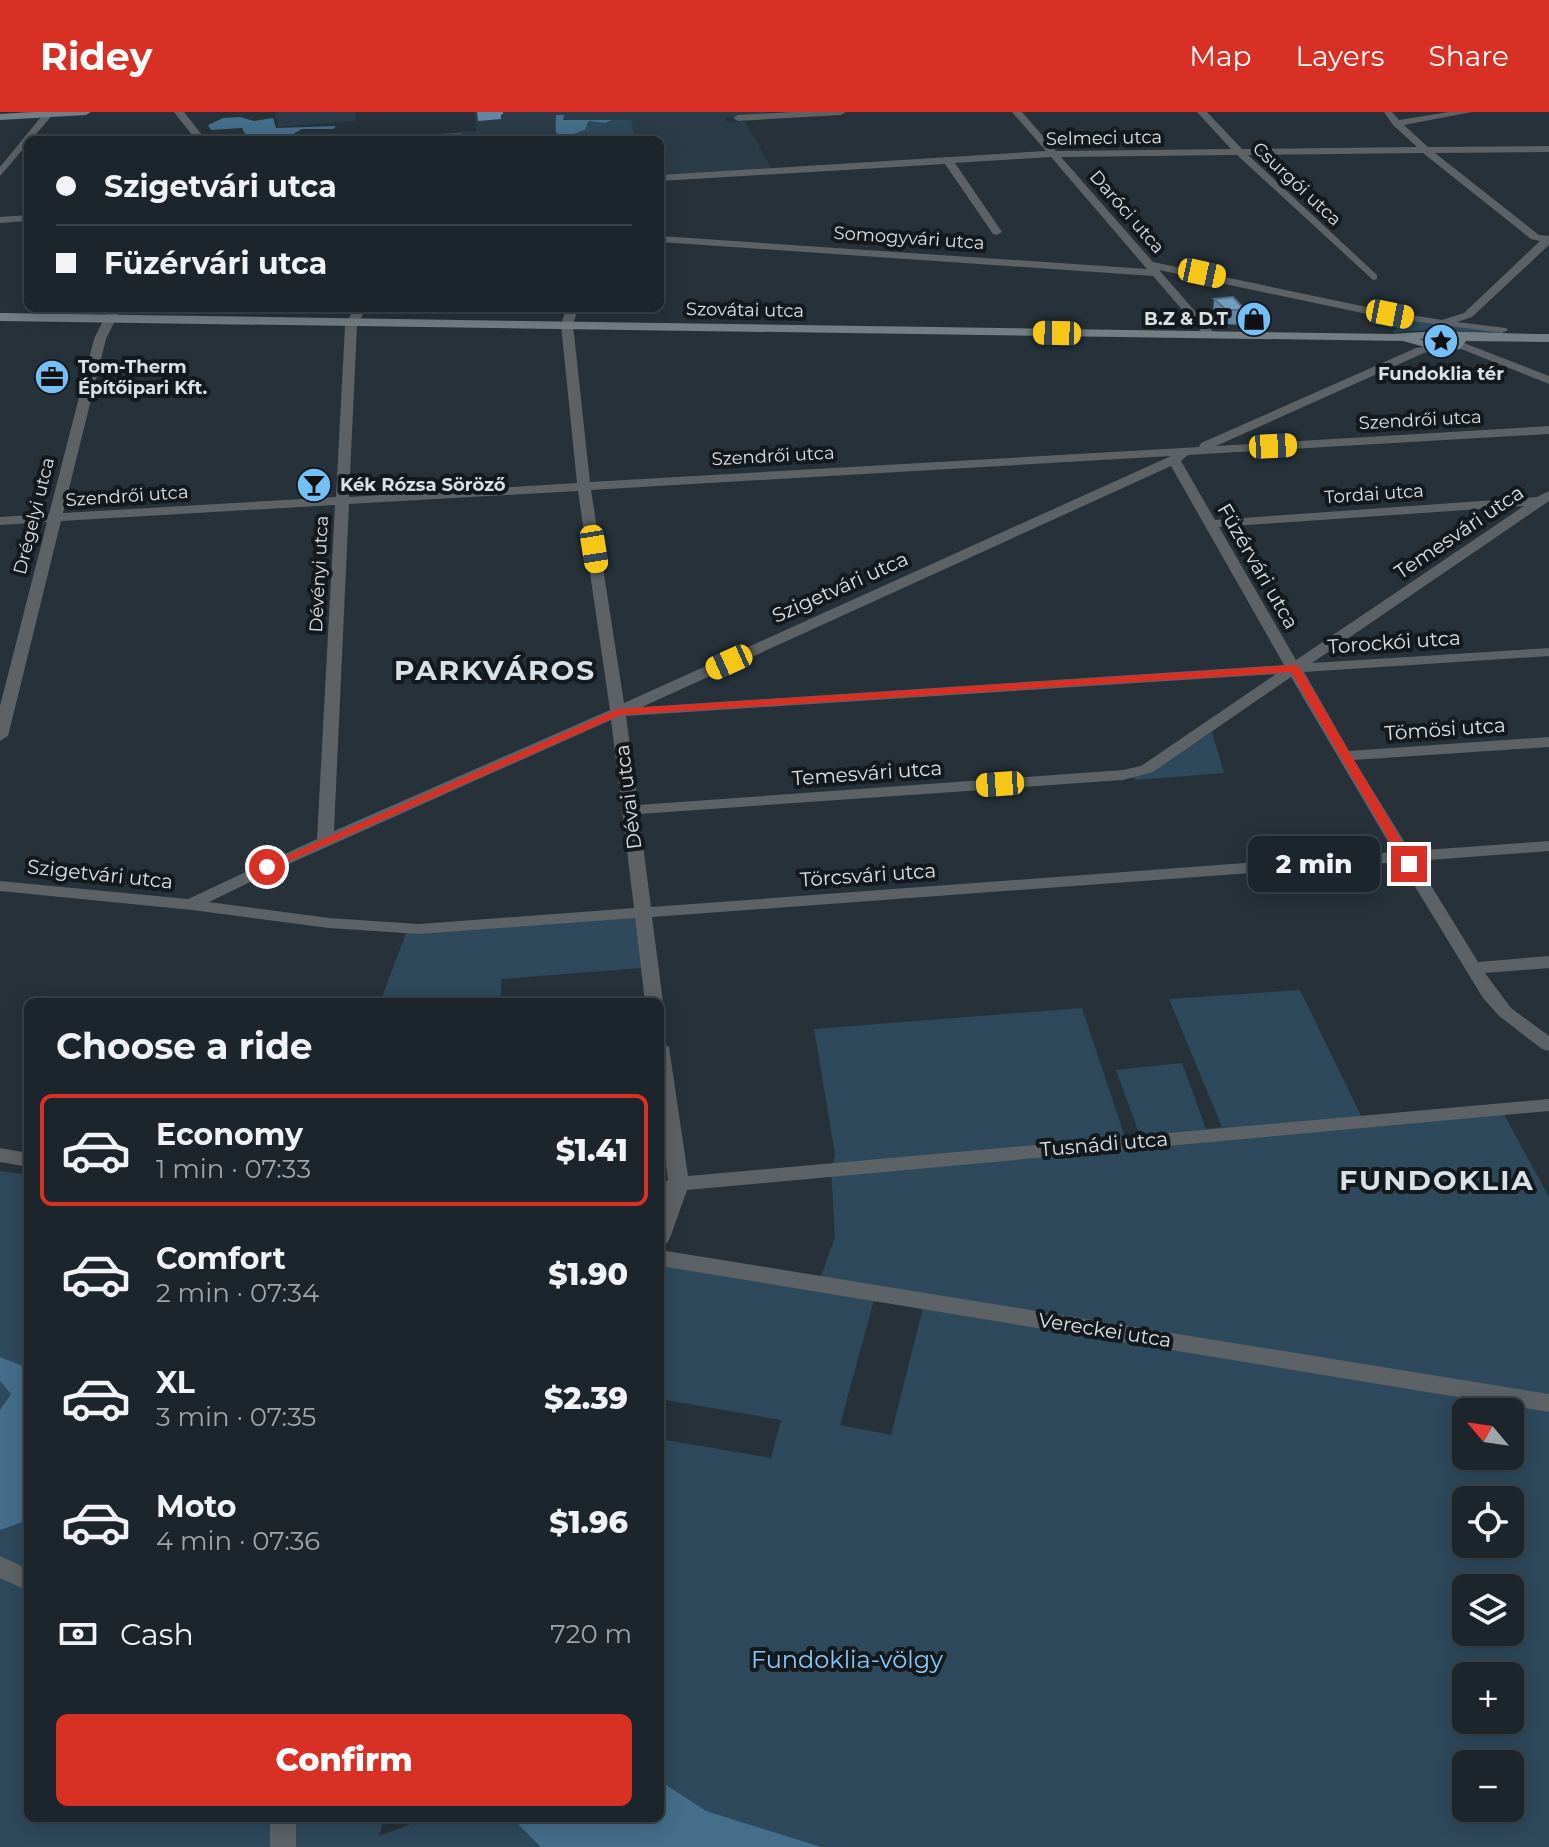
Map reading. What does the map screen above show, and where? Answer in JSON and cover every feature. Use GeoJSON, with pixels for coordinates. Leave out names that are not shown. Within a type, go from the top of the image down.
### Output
{"type":"FeatureCollection","features":[{"type":"Feature","properties":{"kind":"street"},"geometry":{"type":"LineString","coordinates":[[0,117],[86,112]]}},
{"type":"Feature","properties":{"kind":"street"},"geometry":{"type":"LineString","coordinates":[[179,112],[198,136]]}},
{"type":"Feature","properties":{"kind":"street"},"geometry":{"type":"LineString","coordinates":[[738,118],[841,112]]}},
{"type":"Feature","properties":{"kind":"street","name":"Daróci utca"},"geometry":{"type":"LineString","coordinates":[[1017,112],[1210,335]]}},
{"type":"Feature","properties":{"kind":"street","name":"Csurgói utca"},"geometry":{"type":"LineString","coordinates":[[1202,112],[1239,152],[1373,277]]}},
{"type":"Feature","properties":{"kind":"street"},"geometry":{"type":"LineString","coordinates":[[1396,123],[1467,112]]}},
{"type":"Feature","properties":{"kind":"street"},"geometry":{"type":"LineString","coordinates":[[31,136],[50,113]]}},
{"type":"Feature","properties":{"kind":"street"},"geometry":{"type":"LineString","coordinates":[[1388,113],[1425,150],[1535,237],[1548,240]]}},
{"type":"Feature","properties":{"kind":"street"},"geometry":{"type":"LineString","coordinates":[[442,136],[458,135]]}},
{"type":"Feature","properties":{"kind":"street"},"geometry":{"type":"LineString","coordinates":[[0,173],[24,144]]}},
{"type":"Feature","properties":{"kind":"street","name":"Selmeci utca"},"geometry":{"type":"LineString","coordinates":[[664,178],[1053,154],[1549,149]]}},
{"type":"Feature","properties":{"kind":"street"},"geometry":{"type":"LineString","coordinates":[[948,160],[997,232]]}},
{"type":"Feature","properties":{"kind":"street"},"geometry":{"type":"LineString","coordinates":[[0,220],[24,218]]}},
{"type":"Feature","properties":{"kind":"street","name":"Somogyvári utca"},"geometry":{"type":"LineString","coordinates":[[664,239],[1202,273],[1290,294],[1440,323],[1502,330]]}},
{"type":"Feature","properties":{"kind":"street"},"geometry":{"type":"LineString","coordinates":[[1440,323],[1471,312],[1548,240]]}},
{"type":"Feature","properties":{"kind":"street","name":"Dévényi utca"},"geometry":{"type":"LineString","coordinates":[[325,843],[339,501],[353,322],[358,312]]}},
{"type":"Feature","properties":{"kind":"street","name":"Dévai utca"},"geometry":{"type":"LineString","coordinates":[[571,312],[567,325],[584,485],[618,712],[653,998]]}},
{"type":"Feature","properties":{"kind":"street"},"geometry":{"type":"LineString","coordinates":[[1471,312],[1515,340]]}},
{"type":"Feature","properties":{"kind":"street","name":"Szovátai utca"},"geometry":{"type":"LineString","coordinates":[[0,317],[112,313],[353,322],[1393,338],[1426,344]]}},
{"type":"Feature","properties":{"kind":"street","name":"Drégelyi utca"},"geometry":{"type":"LineString","coordinates":[[0,736],[100,339],[112,313]]}},
{"type":"Feature","properties":{"kind":"street"},"geometry":{"type":"LineString","coordinates":[[1426,344],[1461,345],[1487,340],[1549,338]]}},
{"type":"Feature","properties":{"kind":"street","name":"Szigetvári utca"},"geometry":{"type":"LineString","coordinates":[[0,886],[192,905],[267,867],[618,712],[1426,344]]}},
{"type":"Feature","properties":{"kind":"street"},"geometry":{"type":"LineString","coordinates":[[1461,345],[1549,380]]}},
{"type":"Feature","properties":{"kind":"street","name":"Szendrői utca"},"geometry":{"type":"LineString","coordinates":[[0,521],[1549,430]]}},
{"type":"Feature","properties":{"kind":"street","name":"Füzérvári utca"},"geometry":{"type":"LineString","coordinates":[[1174,460],[1344,756],[1474,968],[1505,1012],[1549,1045]]}},
{"type":"Feature","properties":{"kind":"street","name":"Tordai utca"},"geometry":{"type":"LineString","coordinates":[[1211,524],[1544,498]]}},
{"type":"Feature","properties":{"kind":"street","name":"Temesvári utca"},"geometry":{"type":"LineString","coordinates":[[630,810],[1123,775],[1156,764],[1544,498]]}},
{"type":"Feature","properties":{"kind":"street","name":"Torockói utca"},"geometry":{"type":"LineString","coordinates":[[618,712],[1549,652]]}},
{"type":"Feature","properties":{"kind":"street","name":"Tömösi utca"},"geometry":{"type":"LineString","coordinates":[[1344,756],[1549,742]]}},
{"type":"Feature","properties":{"kind":"street","name":"Törcsvári utca"},"geometry":{"type":"LineString","coordinates":[[192,905],[329,923],[419,929],[1549,846]]}},
{"type":"Feature","properties":{"kind":"street"},"geometry":{"type":"LineString","coordinates":[[1474,968],[1549,962]]}},
{"type":"Feature","properties":{"kind":"street"},"geometry":{"type":"LineString","coordinates":[[664,1103],[670,1187],[664,1218]]}},
{"type":"Feature","properties":{"kind":"street","name":"Tusnádi utca"},"geometry":{"type":"LineString","coordinates":[[670,1187],[1549,1105]]}},
{"type":"Feature","properties":{"kind":"street"},"geometry":{"type":"LineString","coordinates":[[0,1155],[24,1159]]}},
{"type":"Feature","properties":{"kind":"street","name":"Vereckei utca"},"geometry":{"type":"LineString","coordinates":[[664,1259],[1549,1403]]}},
{"type":"Feature","properties":{"kind":"street"},"geometry":{"type":"LineString","coordinates":[[0,1566],[24,1579]]}},
{"type":"Feature","properties":{"kind":"street"},"geometry":{"type":"LineString","coordinates":[[283,1822],[283,1847]]}},
{"type":"Feature","properties":{"kind":"shaded area"},"geometry":{"type":"Polygon","coordinates":[[[275,112],[355,112],[356,121],[278,127],[275,112]]]}},
{"type":"Feature","properties":{"kind":"shaded area"},"geometry":{"type":"Polygon","coordinates":[[[474,112],[767,112],[725,118],[727,122],[745,121],[772,169],[664,176],[664,136],[461,136],[460,132],[476,131],[474,112]]]}},
{"type":"Feature","properties":{"kind":"shaded area"},"geometry":{"type":"Polygon","coordinates":[[[556,115],[564,115],[563,120],[612,120],[605,123],[589,121],[585,130],[570,136],[558,136],[556,115]]]}},
{"type":"Feature","properties":{"kind":"shaded area"},"geometry":{"type":"Polygon","coordinates":[[[240,117],[254,121],[273,118],[276,128],[336,126],[333,129],[302,129],[293,134],[297,136],[246,136],[242,128],[211,130],[208,125],[223,118],[240,117]]]}},
{"type":"Feature","properties":{"kind":"shaded area"},"geometry":{"type":"Polygon","coordinates":[[[0,1357],[24,1366],[24,1521],[0,1530],[0,1410],[11,1394],[0,1381],[0,1357]]]}},
{"type":"Feature","properties":{"kind":"shaded area"},"geometry":{"type":"Polygon","coordinates":[[[664,1784],[706,1811],[821,1847],[541,1847],[516,1822],[664,1822],[664,1784]]]}},
{"type":"Feature","properties":{"kind":"green space"},"geometry":{"type":"Polygon","coordinates":[[[631,120],[635,136],[570,136],[581,132],[590,124],[587,121],[605,123],[631,120]]]}},
{"type":"Feature","properties":{"kind":"green space"},"geometry":{"type":"Polygon","coordinates":[[[1391,316],[1503,334],[1462,334],[1432,329],[1392,333],[1398,325],[1391,316]]]}},
{"type":"Feature","properties":{"kind":"green space"},"geometry":{"type":"Polygon","coordinates":[[[1212,732],[1224,773],[1135,780],[1133,775],[1163,764],[1212,732]]]}},
{"type":"Feature","properties":{"kind":"green space"},"geometry":{"type":"Polygon","coordinates":[[[635,917],[641,968],[501,979],[501,998],[382,997],[406,933],[635,917]]]}},
{"type":"Feature","properties":{"kind":"green space","name":"Fundoklia-völgy"},"geometry":{"type":"Polygon","coordinates":[[[1300,990],[1364,1122],[1502,1111],[1549,1197],[1549,1847],[0,1847],[0,1171],[24,1174],[24,1822],[383,1822],[379,1836],[411,1822],[664,1822],[664,1440],[771,1458],[781,1420],[664,1400],[664,1252],[821,1276],[835,1237],[831,1170],[835,1155],[814,1029],[1082,1008],[1125,1137],[1140,1136],[1116,1070],[1182,1063],[1206,1129],[1222,1127],[1169,999],[1300,990]],[[874,1300],[840,1425],[891,1435],[923,1308],[874,1300]]]}},
{"type":"Feature","properties":{"kind":"building"},"geometry":{"type":"Polygon","coordinates":[[[1233,297],[1245,310],[1226,310],[1214,299],[1233,297]]]}},
{"type":"Feature","properties":{"kind":"place","name":"B.Z & D.T"},"geometry":{"type":"Point","coordinates":[1254,319]}},
{"type":"Feature","properties":{"kind":"place","name":"Fundoklia tér"},"geometry":{"type":"Point","coordinates":[1441,341]}},
{"type":"Feature","properties":{"kind":"place","name":"Tom-Therm Építőipari Kft."},"geometry":{"type":"Point","coordinates":[52,377]}},
{"type":"Feature","properties":{"kind":"place","name":"Kék Rózsa Söröző"},"geometry":{"type":"Point","coordinates":[314,485]}},
{"type":"Feature","properties":{"kind":"district","name":"PARKVÁROS"},"geometry":{"type":"Point","coordinates":[495,670]}},
{"type":"Feature","properties":{"kind":"district","name":"FUNDOKLIA"},"geometry":{"type":"Point","coordinates":[1437,1180]}},
{"type":"Feature","properties":{"kind":"route"},"geometry":{"type":"LineString","coordinates":[[267,867],[618,712],[1295,668],[1409,864]]}}]}
